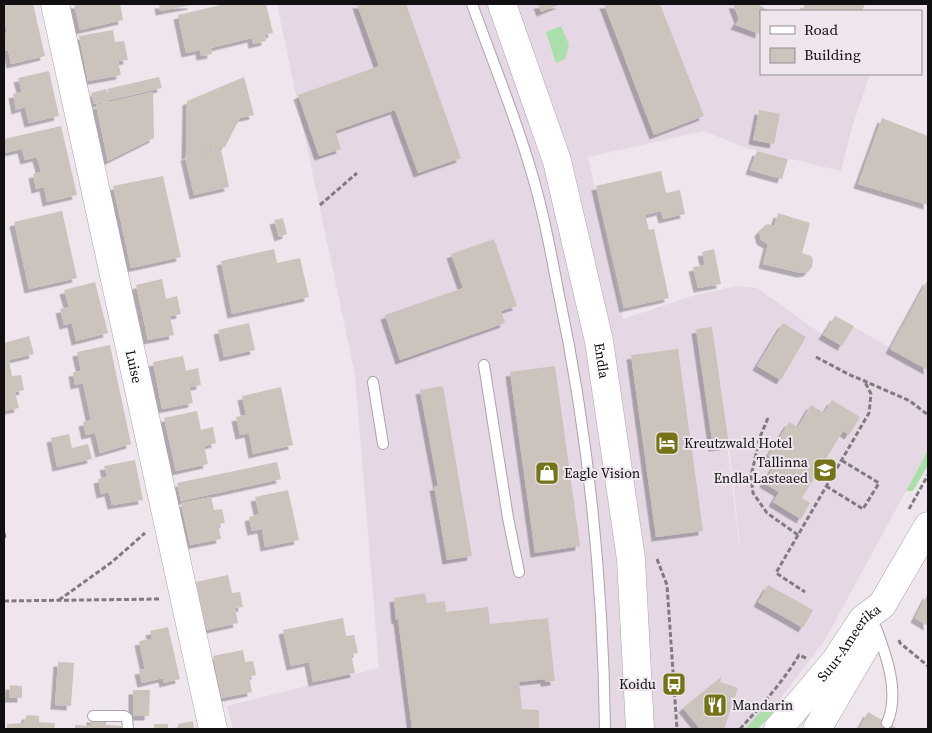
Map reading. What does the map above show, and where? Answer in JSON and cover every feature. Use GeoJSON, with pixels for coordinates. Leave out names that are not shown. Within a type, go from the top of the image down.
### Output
{"type":"FeatureCollection","features":[{"type":"Feature","properties":{"kind":"main road","name":"Luise"},"geometry":{"type":"LineString","coordinates":[[55,4],[214,729]]}},
{"type":"Feature","properties":{"kind":"main road","name":"Endla"},"geometry":{"type":"LineString","coordinates":[[502,4],[557,161],[599,341],[631,559],[640,729]]}},
{"type":"Feature","properties":{"kind":"main road","name":"Suur-Ameerika"},"geometry":{"type":"LineString","coordinates":[[778,729],[836,660],[863,619],[880,625],[928,526]]}},
{"type":"Feature","properties":{"kind":"main road"},"geometry":{"type":"LineString","coordinates":[[817,729],[880,625]]}},
{"type":"Feature","properties":{"kind":"lane","name":"Endla"},"geometry":{"type":"LineString","coordinates":[[472,4],[530,165],[571,348],[588,456],[598,558],[605,729]]}},
{"type":"Feature","properties":{"kind":"lane"},"geometry":{"type":"LineString","coordinates":[[484,365],[508,518],[519,572]]}},
{"type":"Feature","properties":{"kind":"lane"},"geometry":{"type":"LineString","coordinates":[[373,382],[383,444]]}},
{"type":"Feature","properties":{"kind":"lane"},"geometry":{"type":"LineString","coordinates":[[880,625],[890,664],[892,712],[887,723]]}},
{"type":"Feature","properties":{"kind":"lane"},"geometry":{"type":"LineString","coordinates":[[93,716],[124,716],[127,718],[128,729]]}},
{"type":"Feature","properties":{"kind":"path"},"geometry":{"type":"LineString","coordinates":[[320,205],[358,173]]}},
{"type":"Feature","properties":{"kind":"path"},"geometry":{"type":"LineString","coordinates":[[816,357],[910,401],[928,415]]}},
{"type":"Feature","properties":{"kind":"path"},"geometry":{"type":"LineString","coordinates":[[805,592],[776,573],[869,413],[871,394],[864,380]]}},
{"type":"Feature","properties":{"kind":"path"},"geometry":{"type":"LineString","coordinates":[[768,418],[760,437],[751,476],[753,493],[767,512],[798,534]]}},
{"type":"Feature","properties":{"kind":"path"},"geometry":{"type":"LineString","coordinates":[[826,486],[863,509],[878,483],[842,460]]}},
{"type":"Feature","properties":{"kind":"path"},"geometry":{"type":"LineString","coordinates":[[59,600],[112,562],[166,516]]}},
{"type":"Feature","properties":{"kind":"path"},"geometry":{"type":"LineString","coordinates":[[4,533],[4,538]]}},
{"type":"Feature","properties":{"kind":"path"},"geometry":{"type":"LineString","coordinates":[[4,601],[185,599]]}},
{"type":"Feature","properties":{"kind":"path"},"geometry":{"type":"LineString","coordinates":[[880,625],[894,627],[900,643],[928,666]]}},
{"type":"Feature","properties":{"kind":"path"},"geometry":{"type":"LineString","coordinates":[[740,729],[763,704],[793,666]]}},
{"type":"Feature","properties":{"kind":"shaded area"},"geometry":{"type":"Polygon","coordinates":[[[277,4],[733,4],[739,19],[736,25],[760,34],[760,75],[870,75],[853,124],[841,171],[746,148],[704,131],[588,157],[623,319],[692,296],[737,286],[757,288],[823,335],[835,316],[928,370],[928,450],[825,640],[757,729],[233,729],[227,706],[379,668],[355,375],[277,4]],[[717,363],[739,543],[729,445],[717,363]]]}},
{"type":"Feature","properties":{"kind":"green space"},"geometry":{"type":"Polygon","coordinates":[[[561,26],[569,45],[565,59],[556,63],[546,32],[561,26]]]}},
{"type":"Feature","properties":{"kind":"green space"},"geometry":{"type":"Polygon","coordinates":[[[928,450],[928,465],[913,491],[906,491],[928,450]]]}},
{"type":"Feature","properties":{"kind":"green space"},"geometry":{"type":"Polygon","coordinates":[[[788,696],[758,729],[745,729],[765,707],[788,696]]]}},
{"type":"Feature","properties":{"kind":"building"},"geometry":{"type":"Polygon","coordinates":[[[4,4],[33,4],[45,56],[11,64],[8,50],[4,51],[4,34],[7,33],[4,19],[4,4]]]}},
{"type":"Feature","properties":{"kind":"building"},"geometry":{"type":"Polygon","coordinates":[[[74,4],[120,4],[123,20],[80,30],[74,4]]]}},
{"type":"Feature","properties":{"kind":"building"},"geometry":{"type":"Polygon","coordinates":[[[159,4],[192,4],[192,5],[160,11],[159,4]]]}},
{"type":"Feature","properties":{"kind":"building"},"geometry":{"type":"Polygon","coordinates":[[[225,4],[266,4],[273,33],[265,35],[266,41],[253,44],[252,38],[211,48],[212,54],[201,56],[200,50],[186,53],[178,15],[225,4]]]}},
{"type":"Feature","properties":{"kind":"building"},"geometry":{"type":"Polygon","coordinates":[[[357,4],[406,4],[461,158],[418,173],[395,110],[335,131],[341,149],[319,156],[298,95],[379,66],[357,4]]]}},
{"type":"Feature","properties":{"kind":"building"},"geometry":{"type":"Polygon","coordinates":[[[538,4],[561,4],[541,12],[538,4]]]}},
{"type":"Feature","properties":{"kind":"building"},"geometry":{"type":"Polygon","coordinates":[[[604,4],[660,4],[704,116],[654,135],[604,4]]]}},
{"type":"Feature","properties":{"kind":"building"},"geometry":{"type":"Polygon","coordinates":[[[733,4],[758,4],[767,10],[760,10],[760,34],[735,25],[739,19],[733,4]]]}},
{"type":"Feature","properties":{"kind":"building"},"geometry":{"type":"Polygon","coordinates":[[[805,4],[865,4],[862,10],[802,10],[805,4]]]}},
{"type":"Feature","properties":{"kind":"building"},"geometry":{"type":"Polygon","coordinates":[[[113,30],[115,42],[124,41],[128,60],[118,61],[121,75],[88,81],[79,36],[113,30]]]}},
{"type":"Feature","properties":{"kind":"building"},"geometry":{"type":"Polygon","coordinates":[[[49,71],[59,116],[29,123],[25,107],[16,110],[13,94],[22,92],[18,78],[49,71]]]}},
{"type":"Feature","properties":{"kind":"building"},"geometry":{"type":"Polygon","coordinates":[[[159,77],[162,88],[110,100],[107,89],[159,77]]]}},
{"type":"Feature","properties":{"kind":"building"},"geometry":{"type":"Polygon","coordinates":[[[244,77],[254,115],[240,118],[225,147],[186,155],[187,101],[244,77]]]}},
{"type":"Feature","properties":{"kind":"building"},"geometry":{"type":"Polygon","coordinates":[[[106,89],[109,101],[94,104],[91,93],[106,89]]]}},
{"type":"Feature","properties":{"kind":"building"},"geometry":{"type":"Polygon","coordinates":[[[153,92],[154,138],[108,161],[96,105],[153,92]]]}},
{"type":"Feature","properties":{"kind":"building"},"geometry":{"type":"Polygon","coordinates":[[[759,110],[780,114],[774,144],[753,140],[759,110]]]}},
{"type":"Feature","properties":{"kind":"building"},"geometry":{"type":"Polygon","coordinates":[[[882,118],[928,136],[928,205],[858,184],[882,118]]]}},
{"type":"Feature","properties":{"kind":"building"},"geometry":{"type":"Polygon","coordinates":[[[61,126],[77,195],[47,202],[44,187],[36,189],[33,174],[41,172],[37,157],[25,160],[22,149],[4,153],[4,139],[61,126]]]}},
{"type":"Feature","properties":{"kind":"building"},"geometry":{"type":"Polygon","coordinates":[[[221,149],[229,187],[194,195],[185,156],[221,149]]]}},
{"type":"Feature","properties":{"kind":"building"},"geometry":{"type":"Polygon","coordinates":[[[757,151],[788,159],[782,179],[750,170],[757,151]]]}},
{"type":"Feature","properties":{"kind":"building"},"geometry":{"type":"Polygon","coordinates":[[[661,171],[666,193],[680,190],[685,214],[663,219],[661,211],[645,215],[649,230],[654,229],[669,298],[624,308],[596,186],[661,171]]]}},
{"type":"Feature","properties":{"kind":"building"},"geometry":{"type":"Polygon","coordinates":[[[163,176],[181,257],[131,268],[113,186],[163,176]]]}},
{"type":"Feature","properties":{"kind":"building"},"geometry":{"type":"Polygon","coordinates":[[[62,211],[77,278],[29,289],[14,222],[62,211]]]}},
{"type":"Feature","properties":{"kind":"building"},"geometry":{"type":"Polygon","coordinates":[[[778,213],[810,223],[802,253],[811,256],[813,260],[812,267],[808,272],[801,273],[763,264],[768,244],[761,240],[759,232],[765,225],[774,226],[778,213]]]}},
{"type":"Feature","properties":{"kind":"building"},"geometry":{"type":"Polygon","coordinates":[[[283,218],[287,234],[279,237],[274,220],[283,218]]]}},
{"type":"Feature","properties":{"kind":"building"},"geometry":{"type":"Polygon","coordinates":[[[494,239],[517,306],[501,311],[505,323],[400,360],[385,315],[463,288],[451,254],[494,239]]]}},
{"type":"Feature","properties":{"kind":"building"},"geometry":{"type":"Polygon","coordinates":[[[274,249],[277,263],[300,258],[309,297],[232,314],[221,261],[274,249]]]}},
{"type":"Feature","properties":{"kind":"building"},"geometry":{"type":"Polygon","coordinates":[[[714,249],[721,284],[698,288],[693,267],[705,265],[702,252],[714,249]]]}},
{"type":"Feature","properties":{"kind":"building"},"geometry":{"type":"Polygon","coordinates":[[[162,279],[166,299],[177,296],[181,314],[170,316],[174,335],[148,340],[136,285],[162,279]]]}},
{"type":"Feature","properties":{"kind":"building"},"geometry":{"type":"Polygon","coordinates":[[[928,279],[928,370],[890,349],[928,279]]]}},
{"type":"Feature","properties":{"kind":"building"},"geometry":{"type":"Polygon","coordinates":[[[95,282],[108,333],[76,341],[72,323],[64,325],[60,309],[69,307],[64,290],[95,282]]]}},
{"type":"Feature","properties":{"kind":"building"},"geometry":{"type":"Polygon","coordinates":[[[835,316],[854,326],[842,346],[823,335],[835,316]]]}},
{"type":"Feature","properties":{"kind":"building"},"geometry":{"type":"Polygon","coordinates":[[[249,323],[255,350],[224,357],[218,330],[249,323]]]}},
{"type":"Feature","properties":{"kind":"building"},"geometry":{"type":"Polygon","coordinates":[[[783,323],[806,337],[781,380],[757,366],[783,323]]]}},
{"type":"Feature","properties":{"kind":"building"},"geometry":{"type":"Polygon","coordinates":[[[712,327],[729,445],[713,447],[696,329],[712,327]]]}},
{"type":"Feature","properties":{"kind":"building"},"geometry":{"type":"Polygon","coordinates":[[[29,336],[34,354],[9,360],[12,376],[21,375],[24,390],[15,392],[19,408],[4,411],[4,343],[29,336]]]}},
{"type":"Feature","properties":{"kind":"building"},"geometry":{"type":"Polygon","coordinates":[[[110,345],[131,444],[100,453],[95,433],[86,435],[83,422],[91,420],[83,383],[75,385],[73,372],[81,371],[77,352],[110,345]]]}},
{"type":"Feature","properties":{"kind":"building","name":"Kreutzwald Hotel"},"geometry":{"type":"Polygon","coordinates":[[[678,349],[703,531],[656,537],[631,355],[678,349]]]}},
{"type":"Feature","properties":{"kind":"building"},"geometry":{"type":"Polygon","coordinates":[[[183,356],[186,371],[198,368],[201,385],[190,387],[193,403],[162,409],[153,362],[183,356]]]}},
{"type":"Feature","properties":{"kind":"building"},"geometry":{"type":"Polygon","coordinates":[[[555,366],[580,546],[535,553],[510,372],[555,366]]]}},
{"type":"Feature","properties":{"kind":"building"},"geometry":{"type":"Polygon","coordinates":[[[443,386],[472,556],[447,560],[434,486],[438,486],[420,390],[443,386]]]}},
{"type":"Feature","properties":{"kind":"building"},"geometry":{"type":"Polygon","coordinates":[[[281,387],[293,445],[253,454],[249,433],[240,435],[236,417],[246,415],[242,396],[281,387]]]}},
{"type":"Feature","properties":{"kind":"building"},"geometry":{"type":"Polygon","coordinates":[[[832,400],[860,417],[849,435],[843,431],[802,498],[810,503],[801,519],[773,502],[779,492],[764,483],[777,461],[768,456],[789,422],[798,427],[811,405],[824,413],[832,400]]]}},
{"type":"Feature","properties":{"kind":"building"},"geometry":{"type":"Polygon","coordinates":[[[197,411],[201,430],[213,427],[216,443],[204,446],[208,464],[176,471],[164,418],[197,411]]]}},
{"type":"Feature","properties":{"kind":"building"},"geometry":{"type":"Polygon","coordinates":[[[69,434],[72,448],[88,444],[92,459],[57,467],[51,438],[69,434]]]}},
{"type":"Feature","properties":{"kind":"building"},"geometry":{"type":"Polygon","coordinates":[[[135,460],[143,500],[112,505],[109,492],[101,494],[98,479],[107,477],[104,466],[135,460]]]}},
{"type":"Feature","properties":{"kind":"building"},"geometry":{"type":"Polygon","coordinates":[[[277,462],[281,479],[181,501],[177,483],[277,462]]]}},
{"type":"Feature","properties":{"kind":"building"},"geometry":{"type":"Polygon","coordinates":[[[288,490],[299,540],[265,547],[262,529],[252,531],[249,517],[259,514],[255,497],[288,490]]]}},
{"type":"Feature","properties":{"kind":"building"},"geometry":{"type":"Polygon","coordinates":[[[211,497],[214,510],[222,509],[225,523],[218,524],[221,539],[190,545],[181,503],[211,497]]]}},
{"type":"Feature","properties":{"kind":"building"},"geometry":{"type":"Polygon","coordinates":[[[228,575],[232,593],[240,592],[243,607],[235,608],[238,623],[206,630],[196,582],[228,575]]]}},
{"type":"Feature","properties":{"kind":"building"},"geometry":{"type":"Polygon","coordinates":[[[768,585],[813,610],[803,628],[758,602],[768,585]]]}},
{"type":"Feature","properties":{"kind":"building"},"geometry":{"type":"Polygon","coordinates":[[[425,593],[427,603],[445,601],[446,612],[488,607],[490,624],[548,618],[555,681],[545,682],[545,679],[519,682],[522,709],[539,710],[539,729],[412,729],[394,598],[425,593]]]}},
{"type":"Feature","properties":{"kind":"building"},"geometry":{"type":"Polygon","coordinates":[[[928,593],[928,626],[915,618],[928,593]]]}},
{"type":"Feature","properties":{"kind":"building"},"geometry":{"type":"Polygon","coordinates":[[[343,618],[346,636],[354,635],[358,653],[351,654],[355,673],[313,682],[309,662],[291,666],[283,630],[343,618]]]}},
{"type":"Feature","properties":{"kind":"building"},"geometry":{"type":"Polygon","coordinates":[[[168,627],[180,679],[164,683],[163,678],[142,683],[139,670],[145,669],[139,641],[152,639],[150,631],[168,627]]]}},
{"type":"Feature","properties":{"kind":"building"},"geometry":{"type":"Polygon","coordinates":[[[243,650],[245,662],[253,661],[256,675],[249,677],[252,692],[222,698],[213,656],[243,650]]]}},
{"type":"Feature","properties":{"kind":"building"},"geometry":{"type":"Polygon","coordinates":[[[58,662],[74,663],[71,706],[55,705],[58,662]]]}},
{"type":"Feature","properties":{"kind":"building"},"geometry":{"type":"Polygon","coordinates":[[[722,676],[720,682],[738,688],[724,729],[700,729],[683,708],[722,676]]]}},
{"type":"Feature","properties":{"kind":"building"},"geometry":{"type":"Polygon","coordinates":[[[10,685],[22,686],[22,698],[9,698],[10,685]]]}},
{"type":"Feature","properties":{"kind":"building"},"geometry":{"type":"Polygon","coordinates":[[[133,690],[150,690],[149,716],[133,716],[133,690]]]}},
{"type":"Feature","properties":{"kind":"building"},"geometry":{"type":"Polygon","coordinates":[[[868,712],[898,729],[859,729],[868,712]]]}},
{"type":"Feature","properties":{"kind":"building"},"geometry":{"type":"Polygon","coordinates":[[[27,715],[39,716],[39,722],[55,723],[54,729],[7,729],[7,724],[23,723],[27,715]]]}},
{"type":"Feature","properties":{"kind":"building"},"geometry":{"type":"Polygon","coordinates":[[[91,718],[106,719],[106,725],[121,726],[121,729],[75,729],[75,725],[91,726],[91,718]]]}},
{"type":"Feature","properties":{"kind":"building"},"geometry":{"type":"Polygon","coordinates":[[[193,721],[194,729],[178,729],[178,724],[193,721]]]}},
{"type":"Feature","properties":{"kind":"building"},"geometry":{"type":"Polygon","coordinates":[[[154,724],[168,724],[168,729],[154,729],[154,724]]]}},
{"type":"Feature","properties":{"kind":"place","name":"Kreutzwald Hotel"},"geometry":{"type":"Point","coordinates":[667,443]}},
{"type":"Feature","properties":{"kind":"place","name":"Tallinna Endla Lasteaed"},"geometry":{"type":"Point","coordinates":[825,470]}},
{"type":"Feature","properties":{"kind":"place","name":"Eagle Vision"},"geometry":{"type":"Point","coordinates":[547,473]}},
{"type":"Feature","properties":{"kind":"place","name":"Koidu"},"geometry":{"type":"Point","coordinates":[674,684]}},
{"type":"Feature","properties":{"kind":"place","name":"Mandarin"},"geometry":{"type":"Point","coordinates":[715,705]}}]}
